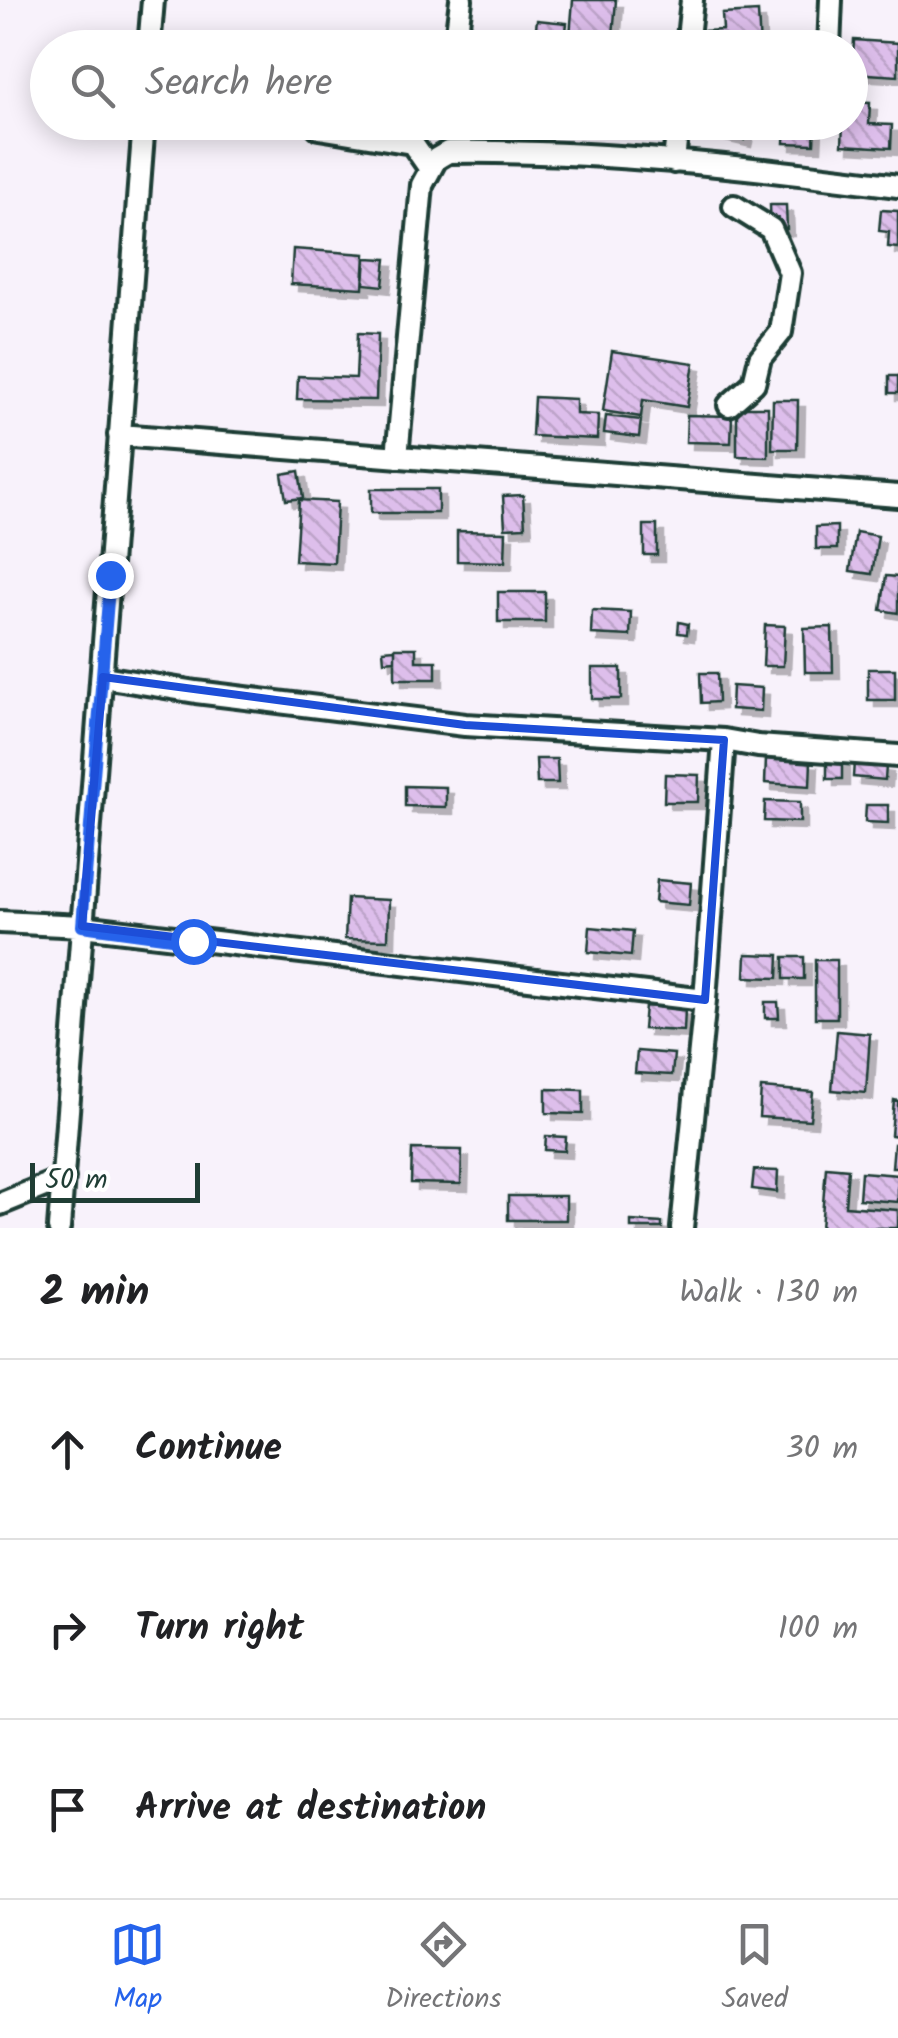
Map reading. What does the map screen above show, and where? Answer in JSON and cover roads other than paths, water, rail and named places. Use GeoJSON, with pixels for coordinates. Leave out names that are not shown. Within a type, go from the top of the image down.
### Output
{"type":"FeatureCollection","features":[{"type":"Feature","properties":{"kind":"street"},"geometry":{"type":"LineString","coordinates":[[150,30],[153,0]]}},
{"type":"Feature","properties":{"kind":"street"},"geometry":{"type":"LineString","coordinates":[[457,30],[460,0]]}},
{"type":"Feature","properties":{"kind":"street"},"geometry":{"type":"LineString","coordinates":[[688,30],[692,0]]}},
{"type":"Feature","properties":{"kind":"street"},"geometry":{"type":"LineString","coordinates":[[830,30],[831,0]]}},
{"type":"Feature","properties":{"kind":"street"},"geometry":{"type":"LineString","coordinates":[[60,1228],[143,140]]}},
{"type":"Feature","properties":{"kind":"street"},"geometry":{"type":"LineString","coordinates":[[393,140],[412,143],[430,169]]}},
{"type":"Feature","properties":{"kind":"street"},"geometry":{"type":"LineString","coordinates":[[674,162],[676,140]]}},
{"type":"Feature","properties":{"kind":"street"},"geometry":{"type":"LineString","coordinates":[[397,456],[422,185],[436,158],[448,152],[551,154],[674,162],[898,186]]}},
{"type":"Feature","properties":{"kind":"street"},"geometry":{"type":"LineString","coordinates":[[729,405],[754,384],[760,358],[781,332],[790,273],[771,229],[734,206]]}},
{"type":"Feature","properties":{"kind":"street"},"geometry":{"type":"LineString","coordinates":[[119,435],[898,496]]}},
{"type":"Feature","properties":{"kind":"street"},"geometry":{"type":"LineString","coordinates":[[103,676],[196,692],[464,725],[724,740],[898,756]]}},
{"type":"Feature","properties":{"kind":"street"},"geometry":{"type":"LineString","coordinates":[[682,1228],[706,1000],[724,740]]}},
{"type":"Feature","properties":{"kind":"street"},"geometry":{"type":"LineString","coordinates":[[0,922],[82,926],[706,1000]]}},
{"type":"Feature","properties":{"kind":"street"},"geometry":{"type":"LineString","coordinates":[[0,1204],[64,1178]]}}]}
